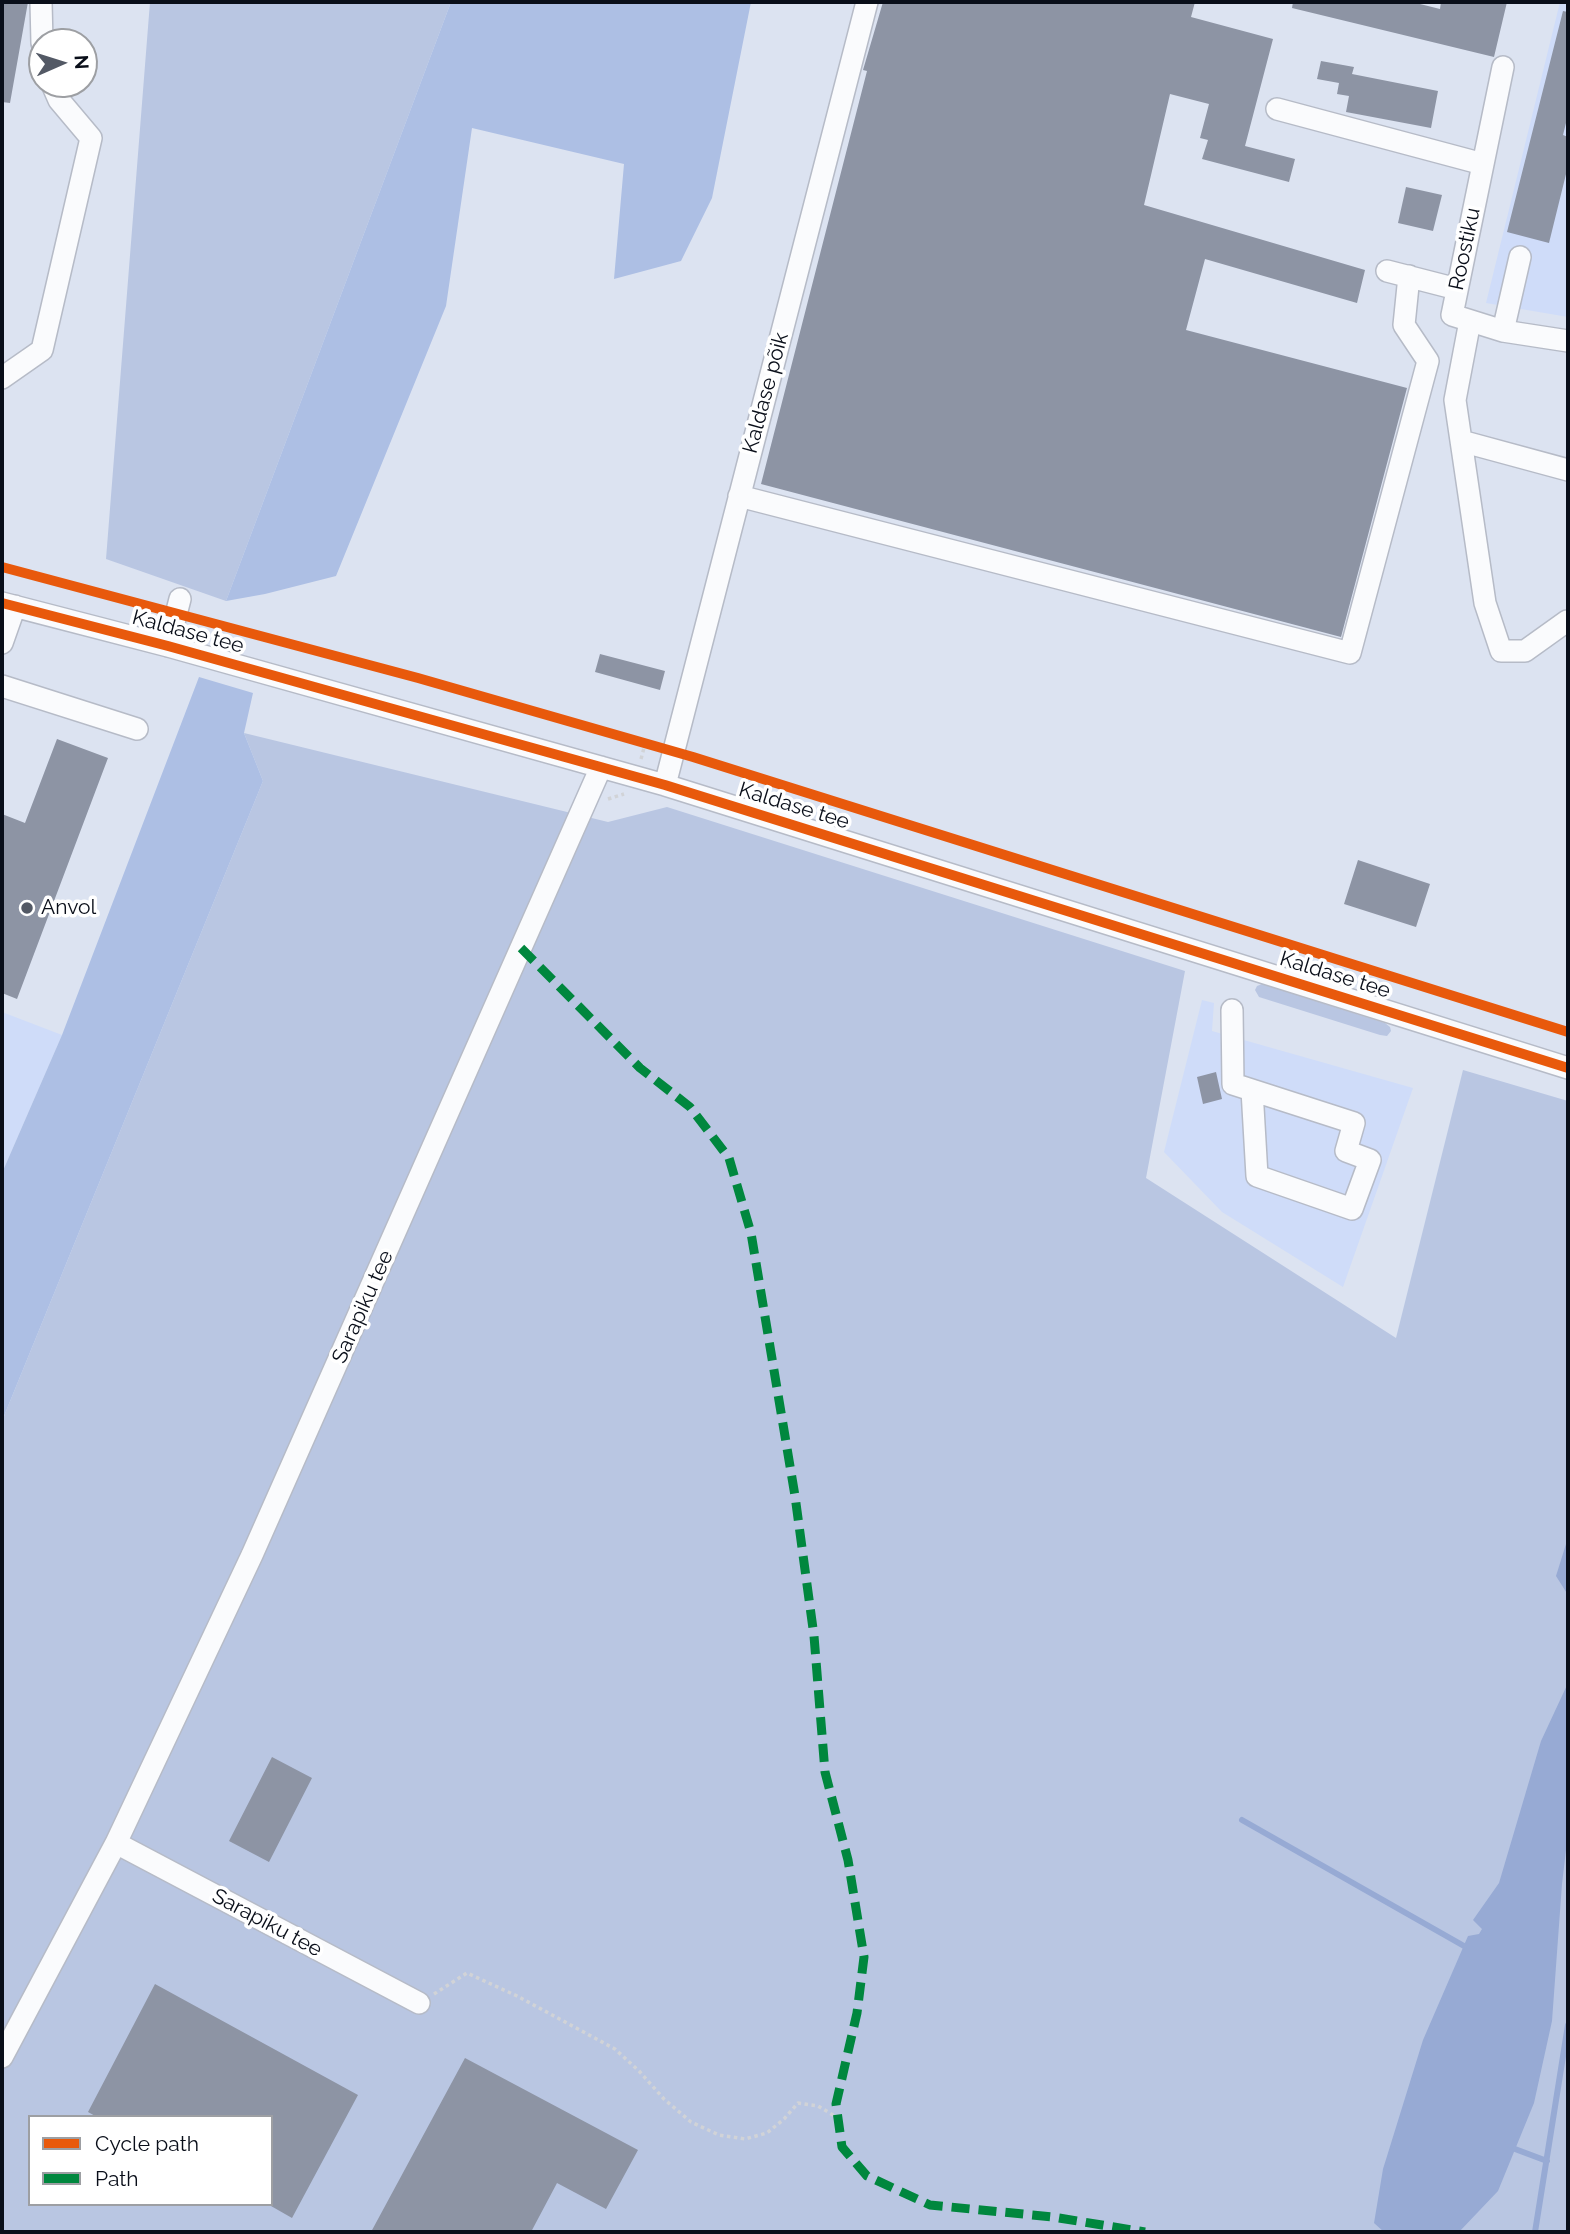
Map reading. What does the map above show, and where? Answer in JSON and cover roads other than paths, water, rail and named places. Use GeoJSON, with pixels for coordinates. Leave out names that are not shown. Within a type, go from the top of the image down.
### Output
{"type":"FeatureCollection","features":[{"type":"Feature","properties":{"kind":"street"},"geometry":{"type":"LineString","coordinates":[[41,2],[42,28]]}},
{"type":"Feature","properties":{"kind":"street","name":"Kaldase põik"},"geometry":{"type":"LineString","coordinates":[[666,785],[867,2]]}},
{"type":"Feature","properties":{"kind":"street","name":"Roostiku"},"geometry":{"type":"LineString","coordinates":[[1503,67],[1452,315],[1503,331],[1568,341]]}},
{"type":"Feature","properties":{"kind":"street"},"geometry":{"type":"LineString","coordinates":[[2,378],[42,350],[91,138],[58,98]]}},
{"type":"Feature","properties":{"kind":"street"},"geometry":{"type":"LineString","coordinates":[[1277,109],[1483,164]]}},
{"type":"Feature","properties":{"kind":"street"},"geometry":{"type":"LineString","coordinates":[[1503,331],[1520,257]]}},
{"type":"Feature","properties":{"kind":"street"},"geometry":{"type":"LineString","coordinates":[[1387,271],[1457,289]]}},
{"type":"Feature","properties":{"kind":"street"},"geometry":{"type":"LineString","coordinates":[[740,496],[1350,653],[1428,361],[1404,325],[1409,276]]}},
{"type":"Feature","properties":{"kind":"street"},"geometry":{"type":"LineString","coordinates":[[1470,321],[1455,400],[1485,603],[1501,651],[1525,651],[1567,621]]}},
{"type":"Feature","properties":{"kind":"street"},"geometry":{"type":"LineString","coordinates":[[1461,441],[1568,470]]}},
{"type":"Feature","properties":{"kind":"street"},"geometry":{"type":"LineString","coordinates":[[168,646],[180,599]]}},
{"type":"Feature","properties":{"kind":"street"},"geometry":{"type":"LineString","coordinates":[[2,643],[8,605]]}},
{"type":"Feature","properties":{"kind":"street","name":"Kaldase tee"},"geometry":{"type":"LineString","coordinates":[[8,605],[168,646],[666,785],[1568,1068]]}},
{"type":"Feature","properties":{"kind":"street"},"geometry":{"type":"LineString","coordinates":[[2,686],[137,729]]}},
{"type":"Feature","properties":{"kind":"street","name":"Sarapiku tee"},"geometry":{"type":"LineString","coordinates":[[2,2057],[116,1843],[253,1555],[601,767]]}},
{"type":"Feature","properties":{"kind":"street"},"geometry":{"type":"LineString","coordinates":[[1232,1010],[1233,1084],[1252,1090],[1354,1123],[1346,1151],[1370,1160],[1352,1209],[1257,1176],[1252,1090]]}},
{"type":"Feature","properties":{"kind":"street","name":"Sarapiku tee"},"geometry":{"type":"LineString","coordinates":[[116,1843],[419,2003]]}},
{"type":"Feature","properties":{"kind":"waterway"},"geometry":{"type":"LineString","coordinates":[[1242,1820],[1464,1946]]}},
{"type":"Feature","properties":{"kind":"waterway"},"geometry":{"type":"LineString","coordinates":[[1535,2232],[1568,2025]]}},
{"type":"Feature","properties":{"kind":"waterway"},"geometry":{"type":"LineString","coordinates":[[1515,2149],[1547,2161]]}},
{"type":"Feature","properties":{"kind":"place","name":"Anvol"},"geometry":{"type":"Point","coordinates":[27,908]}}]}
